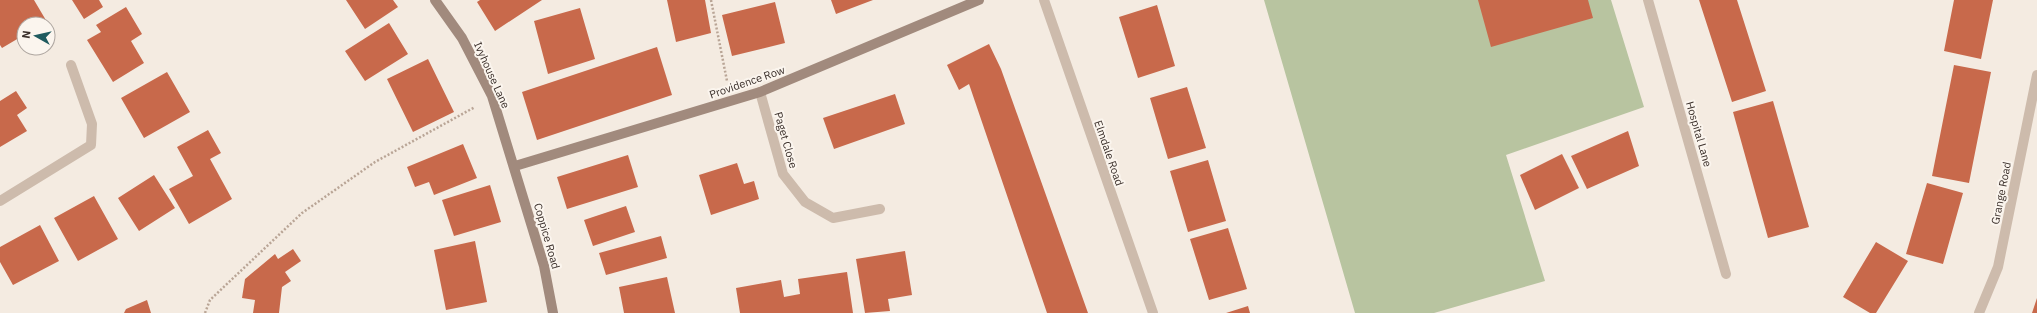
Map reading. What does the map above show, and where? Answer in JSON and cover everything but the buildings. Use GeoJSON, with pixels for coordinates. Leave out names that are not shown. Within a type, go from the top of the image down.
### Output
{"type":"FeatureCollection","features":[{"type":"Feature","properties":{"kind":"street","name":"Ivyhouse Lane"},"geometry":{"type":"LineString","coordinates":[[435,0],[462,38],[492,96],[515,166]]}},
{"type":"Feature","properties":{"kind":"street","name":"Providence Row"},"geometry":{"type":"LineString","coordinates":[[515,166],[760,92],[979,0]]}},
{"type":"Feature","properties":{"kind":"street","name":"Elmdale Road"},"geometry":{"type":"LineString","coordinates":[[1044,0],[1153,313]]}},
{"type":"Feature","properties":{"kind":"street","name":"Hospital Lane"},"geometry":{"type":"LineString","coordinates":[[1648,0],[1726,274]]}},
{"type":"Feature","properties":{"kind":"street"},"geometry":{"type":"LineString","coordinates":[[0,201],[91,145],[92,124],[71,65]]}},
{"type":"Feature","properties":{"kind":"street","name":"Grange Road"},"geometry":{"type":"LineString","coordinates":[[1979,313],[1998,267],[2037,75]]}},
{"type":"Feature","properties":{"kind":"street","name":"Paget Close"},"geometry":{"type":"LineString","coordinates":[[760,92],[782,174],[804,202],[833,218],[880,209]]}},
{"type":"Feature","properties":{"kind":"street","name":"Coppice Road"},"geometry":{"type":"LineString","coordinates":[[515,166],[544,266],[553,313]]}},
{"type":"Feature","properties":{"kind":"path"},"geometry":{"type":"LineString","coordinates":[[711,0],[733,100]]}},
{"type":"Feature","properties":{"kind":"path"},"geometry":{"type":"LineString","coordinates":[[205,313],[210,300],[302,213],[375,162],[450,122],[492,96]]}},
{"type":"Feature","properties":{"kind":"green space"},"geometry":{"type":"Polygon","coordinates":[[[1264,0],[1611,0],[1644,107],[1506,155],[1545,281],[1434,313],[1355,313],[1264,0]]]}}]}
